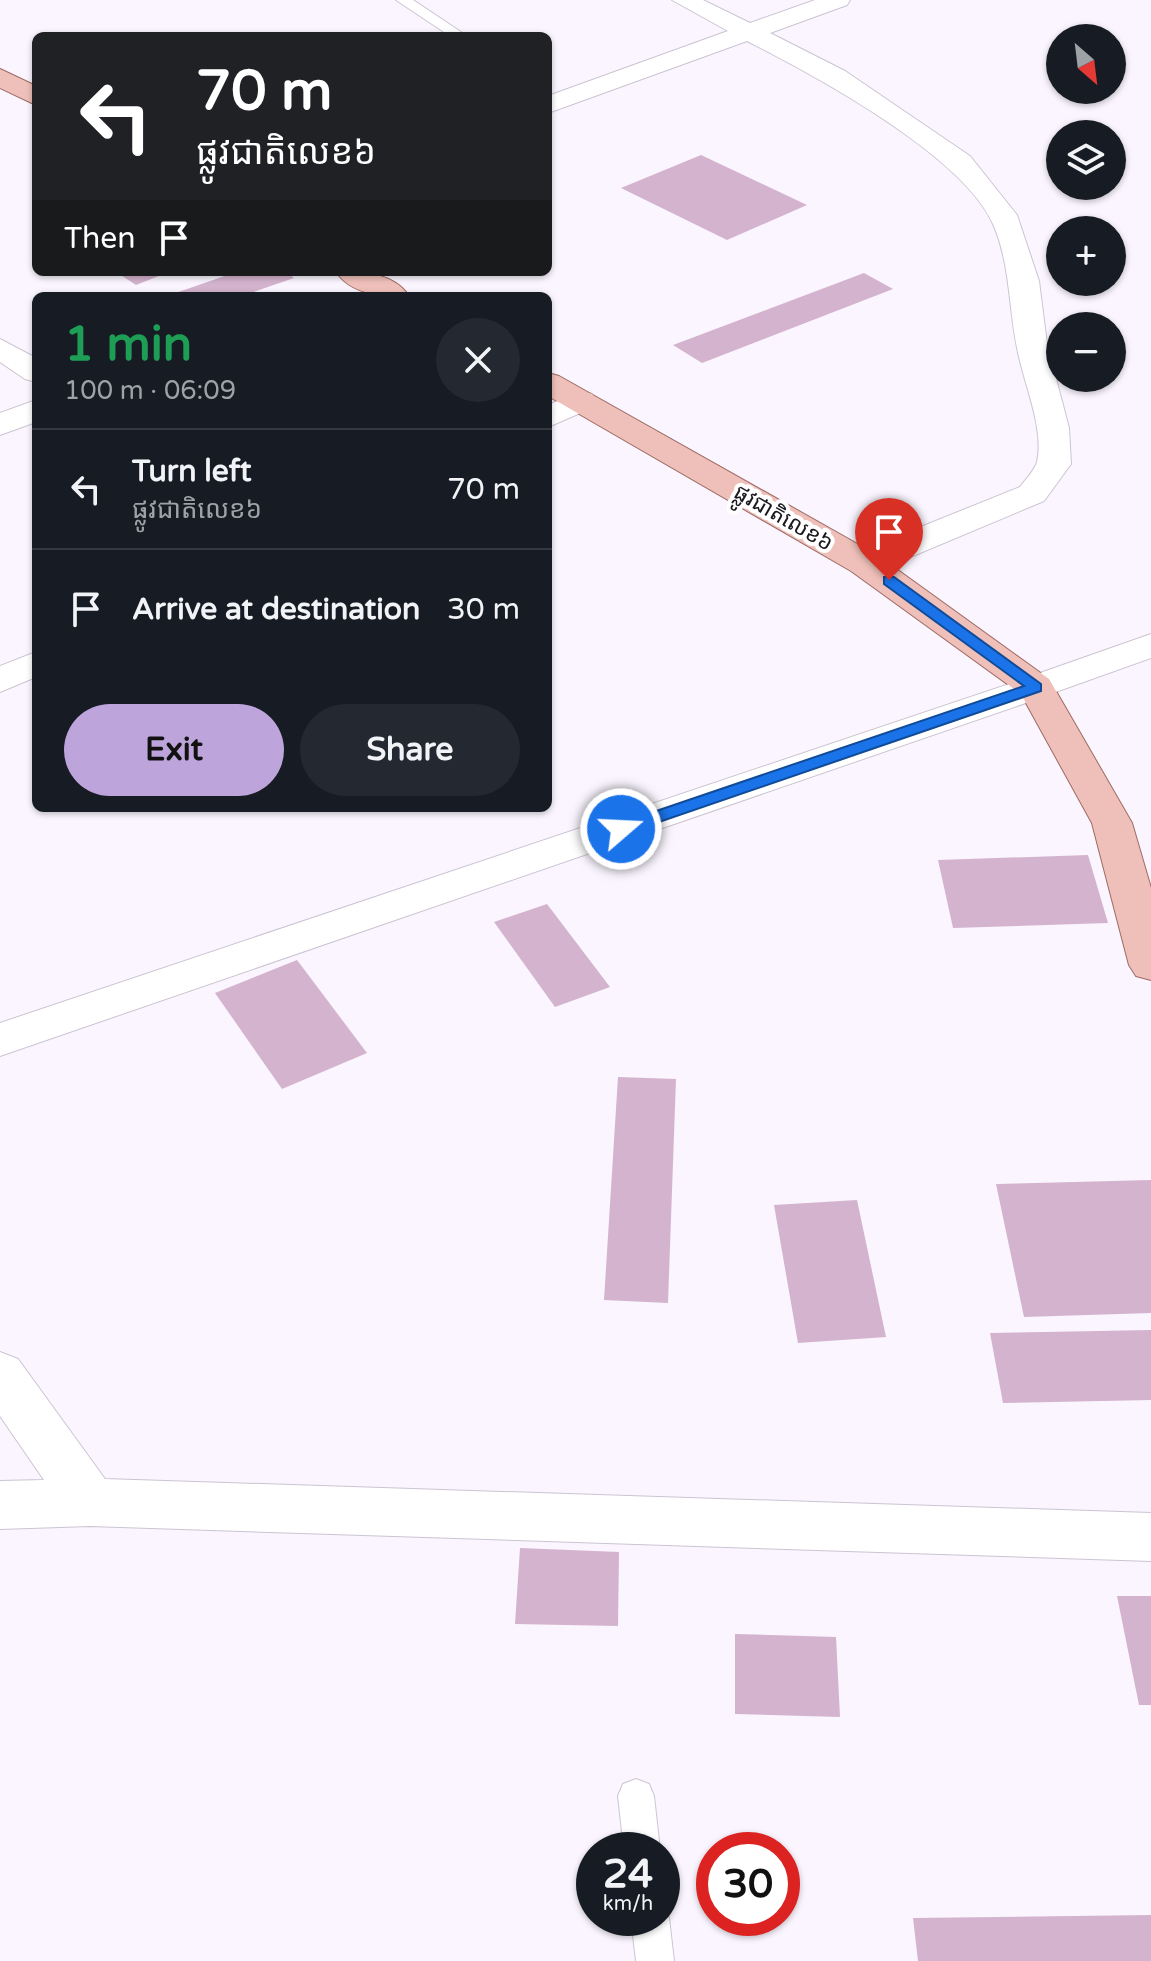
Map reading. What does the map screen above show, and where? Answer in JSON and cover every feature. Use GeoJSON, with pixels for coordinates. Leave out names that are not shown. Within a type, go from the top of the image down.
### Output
{"type":"FeatureCollection","features":[{"type":"Feature","properties":{"kind":"main road"},"geometry":{"type":"LineString","coordinates":[[358,276],[387,292]]}},
{"type":"Feature","properties":{"kind":"main road","name":"ផ្លូវជាតិលេខ៦"},"geometry":{"type":"LineString","coordinates":[[552,385],[864,563],[1036,687],[1112,823],[1151,965]]}},
{"type":"Feature","properties":{"kind":"street"},"geometry":{"type":"LineString","coordinates":[[684,0],[746,34],[836,76],[960,162],[1007,221],[1024,281],[1031,344],[1053,428],[1054,464],[1032,494],[864,563]]}},
{"type":"Feature","properties":{"kind":"street"},"geometry":{"type":"LineString","coordinates":[[552,104],[838,0]]}},
{"type":"Feature","properties":{"kind":"street"},"geometry":{"type":"LineString","coordinates":[[0,348],[32,369]]}},
{"type":"Feature","properties":{"kind":"street"},"geometry":{"type":"LineString","coordinates":[[552,415],[581,401]]}},
{"type":"Feature","properties":{"kind":"street"},"geometry":{"type":"LineString","coordinates":[[0,425],[32,412]]}},
{"type":"Feature","properties":{"kind":"street"},"geometry":{"type":"LineString","coordinates":[[0,1040],[1151,645]]}},
{"type":"Feature","properties":{"kind":"street"},"geometry":{"type":"LineString","coordinates":[[0,680],[32,665]]}},
{"type":"Feature","properties":{"kind":"street"},"geometry":{"type":"LineString","coordinates":[[0,1374],[90,1502]]}},
{"type":"Feature","properties":{"kind":"street"},"geometry":{"type":"LineString","coordinates":[[0,1505],[90,1502],[1151,1537]]}},
{"type":"Feature","properties":{"kind":"lane"},"geometry":{"type":"LineString","coordinates":[[403,0],[447,32]]}},
{"type":"Feature","properties":{"kind":"lane"},"geometry":{"type":"LineString","coordinates":[[636,1796],[640,1832]]}},
{"type":"Feature","properties":{"kind":"lane"},"geometry":{"type":"LineString","coordinates":[[652,1936],[655,1961]]}},
{"type":"Feature","properties":{"kind":"building"},"geometry":{"type":"Polygon","coordinates":[[[701,155],[807,205],[727,240],[621,188],[701,155]]]}},
{"type":"Feature","properties":{"kind":"building"},"geometry":{"type":"Polygon","coordinates":[[[864,273],[893,289],[702,363],[673,345],[864,273]]]}},
{"type":"Feature","properties":{"kind":"building"},"geometry":{"type":"Polygon","coordinates":[[[122,276],[159,276],[136,285],[122,276]]]}},
{"type":"Feature","properties":{"kind":"building"},"geometry":{"type":"Polygon","coordinates":[[[224,276],[294,278],[254,292],[178,292],[224,276]]]}},
{"type":"Feature","properties":{"kind":"building"},"geometry":{"type":"Polygon","coordinates":[[[1088,855],[1108,923],[953,928],[938,860],[1088,855]]]}},
{"type":"Feature","properties":{"kind":"building"},"geometry":{"type":"Polygon","coordinates":[[[547,904],[610,987],[555,1007],[494,922],[547,904]]]}},
{"type":"Feature","properties":{"kind":"building"},"geometry":{"type":"Polygon","coordinates":[[[297,960],[367,1053],[282,1089],[215,993],[297,960]]]}},
{"type":"Feature","properties":{"kind":"building"},"geometry":{"type":"Polygon","coordinates":[[[618,1077],[676,1079],[668,1303],[604,1300],[618,1077]]]}},
{"type":"Feature","properties":{"kind":"building"},"geometry":{"type":"Polygon","coordinates":[[[1151,1180],[1151,1313],[1024,1317],[996,1184],[1151,1180]]]}},
{"type":"Feature","properties":{"kind":"building"},"geometry":{"type":"Polygon","coordinates":[[[857,1200],[886,1337],[798,1343],[774,1205],[857,1200]]]}},
{"type":"Feature","properties":{"kind":"building"},"geometry":{"type":"Polygon","coordinates":[[[1151,1330],[1151,1400],[1003,1403],[990,1333],[1151,1330]]]}},
{"type":"Feature","properties":{"kind":"building"},"geometry":{"type":"Polygon","coordinates":[[[520,1548],[619,1552],[618,1626],[515,1624],[520,1548]]]}},
{"type":"Feature","properties":{"kind":"building"},"geometry":{"type":"Polygon","coordinates":[[[1117,1596],[1151,1596],[1151,1705],[1139,1705],[1117,1596]]]}},
{"type":"Feature","properties":{"kind":"building"},"geometry":{"type":"Polygon","coordinates":[[[735,1634],[836,1637],[840,1717],[735,1714],[735,1634]]]}},
{"type":"Feature","properties":{"kind":"building"},"geometry":{"type":"Polygon","coordinates":[[[1151,1915],[1151,1961],[918,1961],[913,1918],[1151,1915]]]}},
{"type":"Feature","properties":{"kind":"route"},"geometry":{"type":"LineString","coordinates":[[621,829],[1036,687],[889,580]]}}]}
